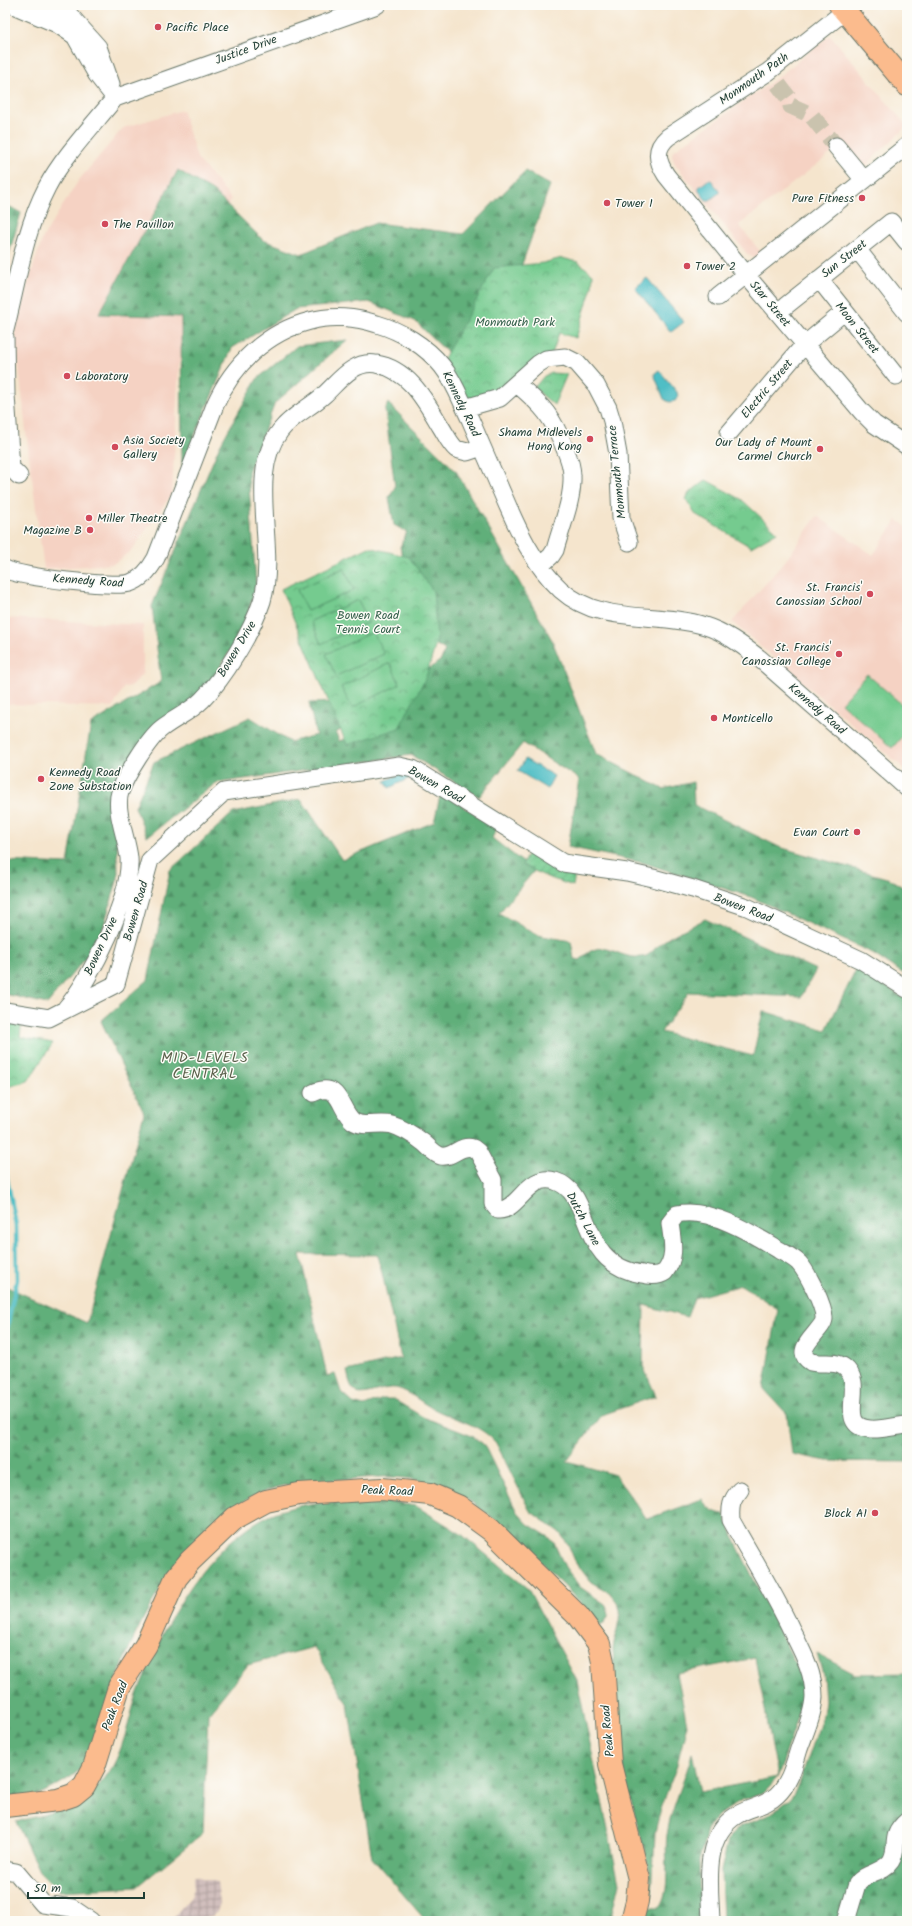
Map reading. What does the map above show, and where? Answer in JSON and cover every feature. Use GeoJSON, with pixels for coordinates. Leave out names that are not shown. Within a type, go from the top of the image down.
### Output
{"type":"FeatureCollection","features":[{"type":"Feature","properties":{"kind":"main road"},"geometry":{"type":"LineString","coordinates":[[842,8],[907,85]]}},
{"type":"Feature","properties":{"kind":"main road","name":"Peak Road"},"geometry":{"type":"LineString","coordinates":[[5,1806],[58,1800],[72,1795],[84,1786],[94,1767],[119,1687],[146,1645],[176,1578],[190,1561],[235,1518],[266,1501],[299,1494],[382,1489],[430,1494],[458,1506],[491,1530],[578,1616],[599,1644],[603,1662],[610,1764],[639,1879],[637,1901],[632,1921]]}},
{"type":"Feature","properties":{"kind":"street"},"geometry":{"type":"LineString","coordinates":[[13,5],[57,24],[75,36],[97,75],[115,98]]}},
{"type":"Feature","properties":{"kind":"street"},"geometry":{"type":"LineString","coordinates":[[47,5],[66,10],[98,47],[115,98]]}},
{"type":"Feature","properties":{"kind":"street","name":"Justice Drive"},"geometry":{"type":"LineString","coordinates":[[115,98],[377,5]]}},
{"type":"Feature","properties":{"kind":"street","name":"Monmouth Path"},"geometry":{"type":"LineString","coordinates":[[661,145],[668,137],[773,78],[842,8]]}},
{"type":"Feature","properties":{"kind":"street"},"geometry":{"type":"LineString","coordinates":[[5,330],[32,222],[47,186],[115,98]]}},
{"type":"Feature","properties":{"kind":"street","name":"Star Street"},"geometry":{"type":"LineString","coordinates":[[661,145],[658,156],[661,168],[746,275],[862,412],[874,424],[907,446]]}},
{"type":"Feature","properties":{"kind":"street"},"geometry":{"type":"LineString","coordinates":[[836,146],[864,180]]}},
{"type":"Feature","properties":{"kind":"street"},"geometry":{"type":"LineString","coordinates":[[718,297],[907,146]]}},
{"type":"Feature","properties":{"kind":"street","name":"Sun Street"},"geometry":{"type":"LineString","coordinates":[[778,312],[891,222],[907,242]]}},
{"type":"Feature","properties":{"kind":"street"},"geometry":{"type":"LineString","coordinates":[[857,249],[907,313]]}},
{"type":"Feature","properties":{"kind":"street","name":"Moon Street"},"geometry":{"type":"LineString","coordinates":[[818,280],[896,376]]}},
{"type":"Feature","properties":{"kind":"street","name":"Electric Street"},"geometry":{"type":"LineString","coordinates":[[729,432],[804,345],[844,312]]}},
{"type":"Feature","properties":{"kind":"street","name":"Kennedy Road"},"geometry":{"type":"LineString","coordinates":[[5,569],[25,576],[120,585],[132,582],[144,575],[156,558],[215,405],[225,384],[239,366],[270,338],[299,324],[328,318],[355,319],[377,324],[397,332],[422,347],[442,366],[456,389],[521,536],[540,566],[569,597],[586,607],[613,613],[703,625],[735,640],[759,658],[907,788]]}},
{"type":"Feature","properties":{"kind":"street"},"geometry":{"type":"LineString","coordinates":[[5,337],[6,395],[11,468],[19,476]]}},
{"type":"Feature","properties":{"kind":"street","name":"Monmouth Terrace"},"geometry":{"type":"LineString","coordinates":[[464,408],[496,401],[538,364],[546,359],[565,357],[573,360],[593,380],[608,408],[616,436],[620,511],[629,542]]}},
{"type":"Feature","properties":{"kind":"street","name":"Bowen Drive"},"geometry":{"type":"LineString","coordinates":[[62,1012],[76,997],[104,946],[113,925],[126,885],[129,871],[129,859],[119,802],[122,788],[156,733],[187,713],[209,692],[242,644],[257,614],[265,588],[267,571],[264,467],[270,448],[278,433],[292,419],[319,399],[346,373],[362,364],[375,363],[396,372],[413,385],[425,400],[456,449],[468,452],[482,447]]}},
{"type":"Feature","properties":{"kind":"street"},"geometry":{"type":"LineString","coordinates":[[517,384],[549,414],[560,436],[571,467],[571,489],[555,550],[540,566]]}},
{"type":"Feature","properties":{"kind":"street","name":"Bowen Road"},"geometry":{"type":"LineString","coordinates":[[5,1011],[49,1018],[116,984],[150,860],[224,792],[406,767],[413,769],[563,863],[628,872],[694,889],[747,907],[861,960],[907,989]]}},
{"type":"Feature","properties":{"kind":"street","name":"Dutch Lane"},"geometry":{"type":"LineString","coordinates":[[313,1093],[324,1090],[332,1092],[340,1099],[353,1121],[363,1125],[379,1122],[394,1125],[419,1140],[441,1156],[445,1157],[466,1146],[473,1148],[478,1152],[493,1180],[493,1204],[498,1210],[509,1208],[524,1192],[538,1182],[552,1180],[562,1183],[574,1197],[591,1235],[602,1252],[614,1265],[626,1271],[654,1276],[665,1272],[671,1262],[673,1249],[670,1223],[677,1214],[698,1214],[715,1218],[761,1239],[797,1261],[809,1279],[821,1306],[824,1318],[821,1326],[807,1343],[805,1356],[811,1362],[836,1363],[847,1370],[854,1384],[851,1412],[854,1421],[861,1426],[872,1429],[907,1425]]}},
{"type":"Feature","properties":{"kind":"street"},"geometry":{"type":"LineString","coordinates":[[711,1921],[710,1871],[714,1845],[718,1835],[730,1820],[747,1810],[769,1802],[785,1786],[810,1721],[814,1696],[812,1677],[806,1659],[775,1597],[731,1520],[731,1502],[740,1490]]}},
{"type":"Feature","properties":{"kind":"street"},"geometry":{"type":"LineString","coordinates":[[846,1921],[858,1884],[861,1880],[882,1869],[890,1862],[893,1854],[895,1836],[899,1829],[907,1821]]}},
{"type":"Feature","properties":{"kind":"street"},"geometry":{"type":"LineString","coordinates":[[5,1870],[16,1872],[43,1904],[72,1908],[91,1921]]}},
{"type":"Feature","properties":{"kind":"shaded area"},"geometry":{"type":"Polygon","coordinates":[[[830,35],[907,126],[863,168],[843,144],[739,225],[763,255],[756,259],[748,255],[675,164],[672,156],[673,151],[777,78],[830,35]]]}},
{"type":"Feature","properties":{"kind":"shaded area"},"geometry":{"type":"Polygon","coordinates":[[[182,110],[197,158],[231,199],[179,363],[172,494],[131,551],[113,564],[44,569],[27,440],[15,331],[27,286],[43,237],[79,180],[123,128],[182,110]]]}},
{"type":"Feature","properties":{"kind":"shaded area","name":"St. Francis' Canossian College"},"geometry":{"type":"Polygon","coordinates":[[[817,516],[873,555],[897,520],[907,527],[907,771],[732,622],[786,560],[817,516]]]}},
{"type":"Feature","properties":{"kind":"shaded area"},"geometry":{"type":"Polygon","coordinates":[[[5,618],[143,625],[143,673],[132,686],[124,687],[113,707],[5,704],[5,618]]]}},
{"type":"Feature","properties":{"kind":"shaded area"},"geometry":{"type":"Polygon","coordinates":[[[195,1876],[217,1882],[220,1903],[217,1912],[212,1916],[205,1917],[201,1921],[170,1921],[190,1898],[194,1889],[193,1878],[195,1876]]]}},
{"type":"Feature","properties":{"kind":"green space"},"geometry":{"type":"Polygon","coordinates":[[[178,170],[214,192],[263,240],[301,254],[376,223],[463,234],[525,171],[550,185],[521,267],[450,355],[415,321],[369,302],[296,309],[232,348],[182,465],[181,317],[99,314],[178,170]]]}},
{"type":"Feature","properties":{"kind":"green space"},"geometry":{"type":"Polygon","coordinates":[[[5,204],[21,213],[5,267],[5,204]]]}},
{"type":"Feature","properties":{"kind":"green space","name":"Monmouth Park"},"geometry":{"type":"Polygon","coordinates":[[[562,258],[578,262],[593,274],[592,287],[576,338],[559,333],[552,354],[505,391],[467,402],[443,360],[494,268],[543,263],[562,258]]]}},
{"type":"Feature","properties":{"kind":"green space"},"geometry":{"type":"Polygon","coordinates":[[[347,340],[275,403],[248,472],[256,585],[243,631],[200,698],[116,785],[118,878],[99,942],[47,1004],[5,994],[5,861],[68,864],[91,724],[161,682],[152,606],[219,447],[257,379],[297,346],[347,340]]]}},
{"type":"Feature","properties":{"kind":"green space"},"geometry":{"type":"Polygon","coordinates":[[[552,373],[567,374],[554,405],[534,388],[544,376],[552,373]]]}},
{"type":"Feature","properties":{"kind":"green space"},"geometry":{"type":"Polygon","coordinates":[[[388,403],[456,471],[552,640],[596,754],[663,789],[693,782],[694,805],[779,847],[890,879],[907,890],[907,976],[868,951],[751,897],[644,863],[568,847],[579,779],[523,743],[479,797],[411,755],[216,783],[147,837],[135,807],[154,762],[250,717],[290,742],[316,735],[309,703],[338,702],[353,721],[336,733],[339,741],[356,735],[365,717],[441,660],[445,650],[432,642],[412,591],[400,547],[407,532],[394,525],[389,497],[395,487],[385,410],[388,403]]]}},
{"type":"Feature","properties":{"kind":"green space"},"geometry":{"type":"Polygon","coordinates":[[[706,480],[741,499],[777,532],[751,547],[695,514],[686,499],[689,493],[706,480]]]}},
{"type":"Feature","properties":{"kind":"green space","name":"Bowen Road Tennis Court"},"geometry":{"type":"Polygon","coordinates":[[[369,547],[409,557],[433,591],[437,640],[426,677],[399,728],[347,745],[281,589],[369,547]]]}},
{"type":"Feature","properties":{"kind":"green space"},"geometry":{"type":"Polygon","coordinates":[[[344,568],[354,590],[307,611],[297,590],[344,568]]]}},
{"type":"Feature","properties":{"kind":"green space"},"geometry":{"type":"Polygon","coordinates":[[[358,600],[369,622],[321,644],[311,621],[358,600]]]}},
{"type":"Feature","properties":{"kind":"green space"},"geometry":{"type":"Polygon","coordinates":[[[373,632],[384,654],[336,676],[326,654],[373,632]]]}},
{"type":"Feature","properties":{"kind":"green space"},"geometry":{"type":"Polygon","coordinates":[[[390,663],[400,684],[352,708],[341,687],[390,663]]]}},
{"type":"Feature","properties":{"kind":"green space"},"geometry":{"type":"Polygon","coordinates":[[[867,674],[907,709],[907,731],[892,748],[841,703],[867,674]]]}},
{"type":"Feature","properties":{"kind":"green space"},"geometry":{"type":"Polygon","coordinates":[[[441,792],[497,828],[492,838],[534,871],[499,913],[537,935],[571,941],[574,959],[580,960],[588,953],[596,949],[603,948],[624,955],[642,957],[650,953],[666,939],[705,919],[816,970],[801,997],[689,992],[661,1032],[753,1056],[763,1011],[826,1030],[857,968],[907,1000],[907,1462],[827,1461],[792,1454],[787,1414],[764,1389],[778,1309],[741,1285],[694,1298],[687,1317],[644,1305],[643,1366],[656,1396],[602,1415],[567,1461],[615,1475],[647,1519],[702,1499],[711,1510],[724,1514],[737,1545],[795,1663],[801,1681],[802,1699],[798,1717],[778,1777],[755,1658],[677,1673],[687,1725],[676,1768],[661,1808],[655,1832],[652,1897],[649,1897],[651,1879],[649,1868],[627,1787],[620,1751],[613,1649],[620,1615],[617,1602],[610,1593],[591,1582],[586,1576],[575,1561],[568,1544],[559,1532],[530,1511],[496,1443],[483,1431],[444,1414],[396,1388],[386,1388],[364,1394],[357,1393],[353,1389],[347,1371],[401,1358],[378,1255],[300,1254],[327,1376],[335,1374],[341,1392],[353,1403],[364,1406],[383,1399],[393,1399],[423,1417],[472,1436],[482,1443],[517,1512],[528,1524],[549,1537],[554,1543],[565,1567],[580,1587],[605,1604],[609,1614],[605,1622],[600,1625],[535,1557],[489,1515],[456,1493],[438,1485],[418,1480],[384,1477],[312,1481],[274,1488],[250,1498],[226,1513],[204,1532],[184,1555],[166,1580],[135,1634],[123,1662],[97,1740],[81,1768],[68,1779],[57,1785],[22,1802],[5,1807],[5,1286],[87,1323],[144,1113],[101,1021],[148,980],[170,870],[233,813],[301,799],[342,860],[434,822],[441,792]]]}},
{"type":"Feature","properties":{"kind":"green space"},"geometry":{"type":"Polygon","coordinates":[[[531,848],[575,874],[573,886],[547,877],[522,865],[531,848]]]}},
{"type":"Feature","properties":{"kind":"green space"},"geometry":{"type":"Polygon","coordinates":[[[5,1016],[22,1020],[20,1037],[53,1043],[28,1081],[5,1088],[5,1016]]]}},
{"type":"Feature","properties":{"kind":"green space"},"geometry":{"type":"Polygon","coordinates":[[[339,1499],[381,1501],[416,1506],[461,1534],[528,1589],[577,1681],[619,1883],[610,1921],[426,1921],[372,1858],[348,1705],[314,1647],[248,1665],[208,1714],[203,1833],[137,1887],[59,1891],[40,1873],[16,1822],[60,1810],[80,1800],[90,1794],[106,1776],[113,1766],[123,1743],[137,1695],[158,1645],[170,1620],[200,1574],[238,1535],[269,1515],[309,1504],[339,1499]]]}},
{"type":"Feature","properties":{"kind":"green space"},"geometry":{"type":"Polygon","coordinates":[[[817,1654],[855,1674],[907,1673],[907,1921],[723,1921],[721,1871],[728,1840],[741,1826],[775,1811],[790,1799],[799,1785],[823,1715],[825,1701],[823,1675],[817,1654]]]}},
{"type":"Feature","properties":{"kind":"green space"},"geometry":{"type":"Polygon","coordinates":[[[692,1752],[700,1792],[778,1777],[764,1792],[742,1800],[723,1811],[707,1830],[699,1861],[700,1921],[644,1921],[647,1908],[659,1908],[663,1901],[667,1873],[666,1843],[669,1824],[692,1752]]]}},
{"type":"Feature","properties":{"kind":"water"},"geometry":{"type":"Polygon","coordinates":[[[708,180],[711,180],[719,190],[719,193],[710,200],[706,200],[699,191],[699,187],[708,180]]]}},
{"type":"Feature","properties":{"kind":"water"},"geometry":{"type":"Polygon","coordinates":[[[647,278],[684,322],[671,332],[635,288],[647,278]]]}},
{"type":"Feature","properties":{"kind":"water"},"geometry":{"type":"Polygon","coordinates":[[[659,370],[677,392],[678,397],[675,401],[669,402],[664,399],[654,374],[659,370]]]}},
{"type":"Feature","properties":{"kind":"water"},"geometry":{"type":"Polygon","coordinates":[[[525,759],[554,776],[547,789],[518,771],[525,759]]]}},
{"type":"Feature","properties":{"kind":"water"},"geometry":{"type":"Polygon","coordinates":[[[406,771],[410,778],[389,788],[385,781],[406,771]]]}},
{"type":"Feature","properties":{"kind":"waterway"},"geometry":{"type":"LineString","coordinates":[[5,1170],[16,1225],[17,1280],[5,1336]]}},
{"type":"Feature","properties":{"kind":"tunnel"},"geometry":{"type":"LineString","coordinates":[[778,84],[790,100],[791,106],[811,115],[836,146]]}},
{"type":"Feature","properties":{"kind":"place","name":"Pacific Place"},"geometry":{"type":"Point","coordinates":[158,27]}},
{"type":"Feature","properties":{"kind":"place","name":"Pure Fitness"},"geometry":{"type":"Point","coordinates":[862,198]}},
{"type":"Feature","properties":{"kind":"place","name":"Tower 1"},"geometry":{"type":"Point","coordinates":[607,203]}},
{"type":"Feature","properties":{"kind":"place","name":"The Pavillon"},"geometry":{"type":"Point","coordinates":[105,224]}},
{"type":"Feature","properties":{"kind":"place","name":"Tower 2"},"geometry":{"type":"Point","coordinates":[687,266]}},
{"type":"Feature","properties":{"kind":"place","name":"Laboratory"},"geometry":{"type":"Point","coordinates":[67,376]}},
{"type":"Feature","properties":{"kind":"place","name":"Shama Midlevels Hong Kong"},"geometry":{"type":"Point","coordinates":[590,439]}},
{"type":"Feature","properties":{"kind":"place","name":"Asia Society Gallery"},"geometry":{"type":"Point","coordinates":[115,447]}},
{"type":"Feature","properties":{"kind":"place","name":"Our Lady of Mount Carmel Church"},"geometry":{"type":"Point","coordinates":[820,449]}},
{"type":"Feature","properties":{"kind":"place","name":"Miller Theatre"},"geometry":{"type":"Point","coordinates":[89,518]}},
{"type":"Feature","properties":{"kind":"place","name":"Magazine B"},"geometry":{"type":"Point","coordinates":[90,530]}},
{"type":"Feature","properties":{"kind":"place","name":"St. Francis' Canossian School"},"geometry":{"type":"Point","coordinates":[870,594]}},
{"type":"Feature","properties":{"kind":"place","name":"St. Francis' Canossian College"},"geometry":{"type":"Point","coordinates":[839,654]}},
{"type":"Feature","properties":{"kind":"place","name":"Monticello"},"geometry":{"type":"Point","coordinates":[714,718]}},
{"type":"Feature","properties":{"kind":"place","name":"Kennedy Road Zone Substation"},"geometry":{"type":"Point","coordinates":[41,779]}},
{"type":"Feature","properties":{"kind":"place","name":"Evan Court"},"geometry":{"type":"Point","coordinates":[857,832]}},
{"type":"Feature","properties":{"kind":"place","name":"Block A1"},"geometry":{"type":"Point","coordinates":[875,1513]}},
{"type":"Feature","properties":{"kind":"district","name":"MID-LEVELS CENTRAL"},"geometry":{"type":"Point","coordinates":[205,1066]}}]}
